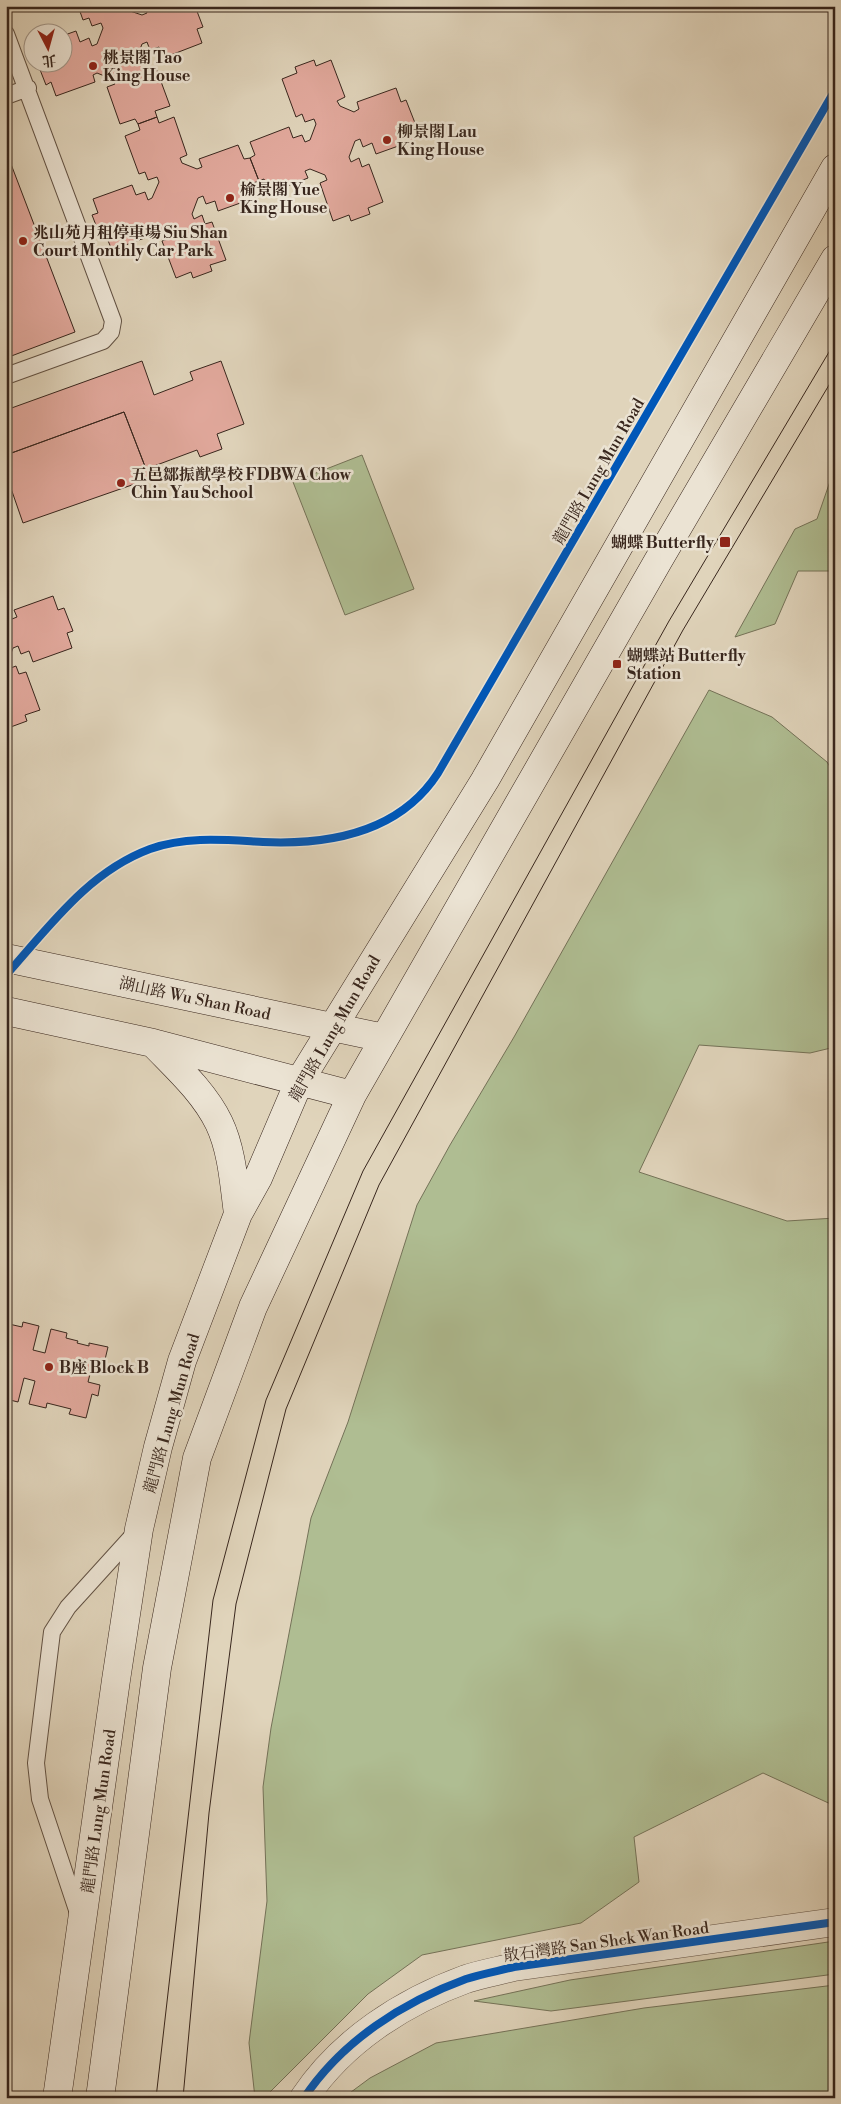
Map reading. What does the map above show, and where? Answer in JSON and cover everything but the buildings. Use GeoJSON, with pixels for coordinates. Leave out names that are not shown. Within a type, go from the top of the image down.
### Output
{"type":"FeatureCollection","features":[{"type":"Feature","properties":{"kind":"main road","name":"龍門路 Lung Mun Road"},"geometry":{"type":"LineString","coordinates":[[57,2098],[139,1529],[158,1447],[182,1361],[238,1214],[258,1178],[300,1082],[485,780],[835,168]]}},
{"type":"Feature","properties":{"kind":"main road"},"geometry":{"type":"LineString","coordinates":[[100,2098],[157,1668],[197,1458],[254,1307],[352,1095],[644,585],[835,259]]}},
{"type":"Feature","properties":{"kind":"main road","name":"湖山路 Wu Shan Road"},"geometry":{"type":"LineString","coordinates":[[6,958],[335,1026],[384,1038]]}},
{"type":"Feature","properties":{"kind":"main road"},"geometry":{"type":"LineString","coordinates":[[6,1011],[152,1043],[352,1095]]}},
{"type":"Feature","properties":{"kind":"main road"},"geometry":{"type":"LineString","coordinates":[[152,1043],[193,1085],[219,1124],[228,1150],[238,1214]]}},
{"type":"Feature","properties":{"kind":"main road","name":"散石灣路 San Shek Wan Road"},"geometry":{"type":"LineString","coordinates":[[304,2098],[343,2052],[381,2022],[423,1997],[467,1979],[514,1967],[835,1922]]}},
{"type":"Feature","properties":{"kind":"lane"},"geometry":{"type":"LineString","coordinates":[[6,34],[28,88],[113,321],[111,332],[103,341],[6,376]]}},
{"type":"Feature","properties":{"kind":"lane"},"geometry":{"type":"LineString","coordinates":[[6,96],[28,88]]}},
{"type":"Feature","properties":{"kind":"lane"},"geometry":{"type":"LineString","coordinates":[[82,1928],[40,1799],[37,1780],[36,1763],[52,1632],[68,1607],[139,1529]]}},
{"type":"Feature","properties":{"kind":"green space"},"geometry":{"type":"Polygon","coordinates":[[[362,455],[414,589],[345,615],[293,482],[362,455]]]}},
{"type":"Feature","properties":{"kind":"green space"},"geometry":{"type":"Polygon","coordinates":[[[835,467],[835,571],[798,571],[775,624],[735,637],[795,529],[817,519],[835,467]]]}},
{"type":"Feature","properties":{"kind":"green space"},"geometry":{"type":"Polygon","coordinates":[[[709,690],[772,717],[827,762],[835,774],[835,1047],[810,1053],[699,1045],[639,1172],[787,1221],[835,1218],[835,1806],[763,1773],[634,1837],[639,1882],[581,1923],[422,1955],[368,1994],[264,2098],[255,2098],[249,2043],[267,1901],[263,1787],[271,1728],[311,1518],[348,1422],[417,1205],[514,1037],[709,690]]]}},
{"type":"Feature","properties":{"kind":"green space"},"geometry":{"type":"Polygon","coordinates":[[[835,1941],[835,1974],[551,2011],[474,2001],[570,1980],[835,1941]]]}},
{"type":"Feature","properties":{"kind":"green space"},"geometry":{"type":"Polygon","coordinates":[[[835,1985],[835,2098],[343,2098],[370,2078],[436,2043],[644,2008],[835,1985]]]}},
{"type":"Feature","properties":{"kind":"tram line"},"geometry":{"type":"LineString","coordinates":[[156,2098],[213,1600],[266,1400],[363,1171],[669,621],[835,342]]}},
{"type":"Feature","properties":{"kind":"tram line"},"geometry":{"type":"LineString","coordinates":[[183,2098],[209,1813],[236,1604],[286,1409],[379,1185],[683,630],[835,375]]}},
{"type":"Feature","properties":{"kind":"cycle path"},"geometry":{"type":"LineString","coordinates":[[6,975],[54,920],[89,886],[128,859],[150,849],[178,842],[192,841],[288,842],[313,841],[337,837],[361,831],[383,822],[404,809],[422,793],[438,773],[835,90]]}},
{"type":"Feature","properties":{"kind":"cycle path"},"geometry":{"type":"LineString","coordinates":[[304,2098],[319,2077],[355,2041],[419,1999],[466,1979],[514,1967],[835,1922]]}},
{"type":"Feature","properties":{"kind":"place","name":"桃景閣 Tao King House"},"geometry":{"type":"Point","coordinates":[93,66]}},
{"type":"Feature","properties":{"kind":"place","name":"柳景閣 Lau King House"},"geometry":{"type":"Point","coordinates":[387,140]}},
{"type":"Feature","properties":{"kind":"place","name":"榆景閣 Yue King House"},"geometry":{"type":"Point","coordinates":[230,198]}},
{"type":"Feature","properties":{"kind":"place","name":"兆山苑月租停車場 Siu Shan Court Monthly Car Park"},"geometry":{"type":"Point","coordinates":[23,241]}},
{"type":"Feature","properties":{"kind":"place","name":"五邑鄒振猷學校 FDBWA Chow Chin Yau School"},"geometry":{"type":"Point","coordinates":[121,483]}},
{"type":"Feature","properties":{"kind":"place","name":"蝴蝶 Butterfly"},"geometry":{"type":"Point","coordinates":[725,542]}},
{"type":"Feature","properties":{"kind":"place","name":"蝴蝶站 Butterfly Station"},"geometry":{"type":"Point","coordinates":[617,664]}},
{"type":"Feature","properties":{"kind":"place","name":"B座 Block B"},"geometry":{"type":"Point","coordinates":[49,1367]}}]}
